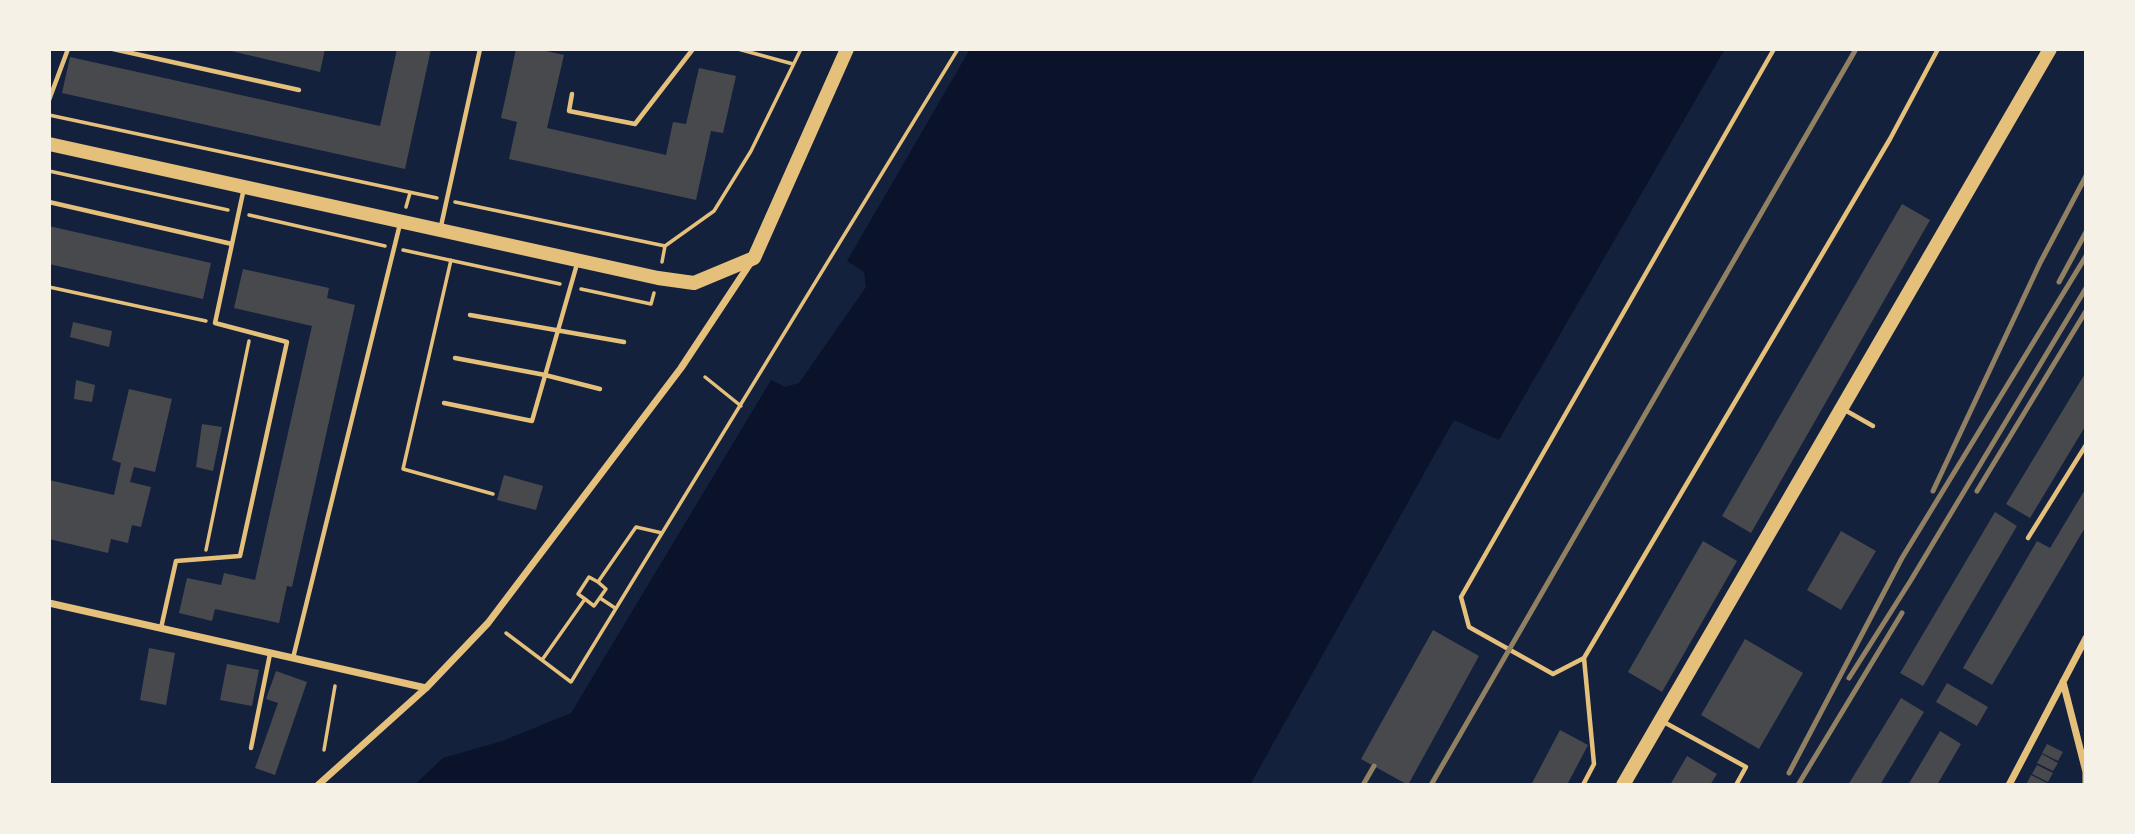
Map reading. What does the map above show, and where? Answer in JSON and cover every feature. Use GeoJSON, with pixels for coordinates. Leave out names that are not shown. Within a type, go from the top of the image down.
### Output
{"type":"FeatureCollection","features":[{"type":"Feature","properties":{"kind":"main road"},"geometry":{"type":"LineString","coordinates":[[49,144],[658,278],[694,283],[754,258],[846,49]]}},
{"type":"Feature","properties":{"kind":"main road"},"geometry":{"type":"LineString","coordinates":[[1623,785],[2050,49]]}},
{"type":"Feature","properties":{"kind":"street"},"geometry":{"type":"LineString","coordinates":[[318,785],[426,688],[488,623],[681,368],[754,258]]}},
{"type":"Feature","properties":{"kind":"street"},"geometry":{"type":"LineString","coordinates":[[49,603],[426,688]]}},
{"type":"Feature","properties":{"kind":"street"},"geometry":{"type":"LineString","coordinates":[[2009,785],[2086,638]]}},
{"type":"Feature","properties":{"kind":"street"},"geometry":{"type":"LineString","coordinates":[[2063,681],[2086,772],[2086,785]]}},
{"type":"Feature","properties":{"kind":"lane"},"geometry":{"type":"LineString","coordinates":[[49,100],[68,49]]}},
{"type":"Feature","properties":{"kind":"lane"},"geometry":{"type":"LineString","coordinates":[[113,49],[299,90]]}},
{"type":"Feature","properties":{"kind":"lane"},"geometry":{"type":"LineString","coordinates":[[440,230],[480,49]]}},
{"type":"Feature","properties":{"kind":"lane"},"geometry":{"type":"LineString","coordinates":[[572,94],[569,111],[635,124],[693,49]]}},
{"type":"Feature","properties":{"kind":"lane"},"geometry":{"type":"LineString","coordinates":[[1774,49],[1461,597],[1469,627],[1553,674],[1584,658],[1891,139],[1938,49]]}},
{"type":"Feature","properties":{"kind":"lane"},"geometry":{"type":"LineString","coordinates":[[161,629],[176,561],[240,556],[287,342],[215,323],[244,187]]}},
{"type":"Feature","properties":{"kind":"lane"},"geometry":{"type":"LineString","coordinates":[[49,202],[232,244]]}},
{"type":"Feature","properties":{"kind":"lane"},"geometry":{"type":"LineString","coordinates":[[293,659],[401,221]]}},
{"type":"Feature","properties":{"kind":"lane"},"geometry":{"type":"LineString","coordinates":[[444,403],[533,421],[579,260]]}},
{"type":"Feature","properties":{"kind":"lane"},"geometry":{"type":"LineString","coordinates":[[470,314],[624,342]]}},
{"type":"Feature","properties":{"kind":"lane"},"geometry":{"type":"LineString","coordinates":[[455,358],[600,388]]}},
{"type":"Feature","properties":{"kind":"lane"},"geometry":{"type":"LineString","coordinates":[[1842,408],[1873,426]]}},
{"type":"Feature","properties":{"kind":"lane"},"geometry":{"type":"LineString","coordinates":[[2028,538],[2086,445]]}},
{"type":"Feature","properties":{"kind":"lane"},"geometry":{"type":"LineString","coordinates":[[251,748],[270,654]]}},
{"type":"Feature","properties":{"kind":"lane"},"geometry":{"type":"LineString","coordinates":[[1583,785],[1594,764],[1584,658]]}},
{"type":"Feature","properties":{"kind":"lane"},"geometry":{"type":"LineString","coordinates":[[1661,720],[1745,767],[1736,785]]}},
{"type":"Feature","properties":{"kind":"path"},"geometry":{"type":"LineString","coordinates":[[738,49],[793,64]]}},
{"type":"Feature","properties":{"kind":"path"},"geometry":{"type":"LineString","coordinates":[[714,211],[751,151],[801,49]]}},
{"type":"Feature","properties":{"kind":"path"},"geometry":{"type":"LineString","coordinates":[[506,633],[571,682],[958,49]]}},
{"type":"Feature","properties":{"kind":"path"},"geometry":{"type":"LineString","coordinates":[[49,115],[666,246]]}},
{"type":"Feature","properties":{"kind":"path"},"geometry":{"type":"LineString","coordinates":[[49,171],[393,248]]}},
{"type":"Feature","properties":{"kind":"path"},"geometry":{"type":"LineString","coordinates":[[49,286],[215,323]]}},
{"type":"Feature","properties":{"kind":"path"},"geometry":{"type":"LineString","coordinates":[[204,559],[250,332]]}},
{"type":"Feature","properties":{"kind":"path"},"geometry":{"type":"LineString","coordinates":[[705,377],[741,406]]}},
{"type":"Feature","properties":{"kind":"path"},"geometry":{"type":"LineString","coordinates":[[597,582],[636,527],[663,533]]}},
{"type":"Feature","properties":{"kind":"path"},"geometry":{"type":"LineString","coordinates":[[589,577],[606,589],[600,598],[594,606],[578,594],[589,577]]}},
{"type":"Feature","properties":{"kind":"path"},"geometry":{"type":"LineString","coordinates":[[600,598],[616,609]]}},
{"type":"Feature","properties":{"kind":"path"},"geometry":{"type":"LineString","coordinates":[[542,660],[585,599]]}},
{"type":"Feature","properties":{"kind":"path"},"geometry":{"type":"LineString","coordinates":[[324,750],[335,686]]}},
{"type":"Feature","properties":{"kind":"water"},"geometry":{"type":"Polygon","coordinates":[[[970,49],[1725,49],[1499,440],[1454,420],[1250,785],[414,785],[443,758],[502,741],[571,713],[771,380],[785,387],[799,383],[866,287],[864,272],[847,261],[970,49]]]}},
{"type":"Feature","properties":{"kind":"building"},"geometry":{"type":"Polygon","coordinates":[[[223,49],[325,49],[320,72],[223,49]]]}},
{"type":"Feature","properties":{"kind":"building"},"geometry":{"type":"Polygon","coordinates":[[[397,49],[431,49],[405,169],[62,93],[70,57],[380,126],[397,49]]]}},
{"type":"Feature","properties":{"kind":"building"},"geometry":{"type":"Polygon","coordinates":[[[516,49],[537,49],[564,55],[547,128],[666,155],[673,122],[686,124],[699,68],[736,76],[723,133],[711,131],[696,200],[509,159],[517,122],[501,118],[516,49]]]}},
{"type":"Feature","properties":{"kind":"building"},"geometry":{"type":"Polygon","coordinates":[[[1902,204],[1930,220],[1751,533],[1722,516],[1902,204]]]}},
{"type":"Feature","properties":{"kind":"building"},"geometry":{"type":"Polygon","coordinates":[[[49,226],[211,263],[203,299],[49,264],[49,226]]]}},
{"type":"Feature","properties":{"kind":"building"},"geometry":{"type":"Polygon","coordinates":[[[243,269],[329,288],[327,298],[355,305],[292,587],[287,586],[279,623],[215,609],[212,621],[179,613],[187,578],[221,585],[224,573],[255,580],[312,326],[234,308],[243,269]]]}},
{"type":"Feature","properties":{"kind":"building"},"geometry":{"type":"Polygon","coordinates":[[[73,322],[112,331],[109,347],[70,337],[73,322]]]}},
{"type":"Feature","properties":{"kind":"building"},"geometry":{"type":"Polygon","coordinates":[[[2086,372],[2086,425],[2030,518],[2006,504],[2086,372]]]}},
{"type":"Feature","properties":{"kind":"building"},"geometry":{"type":"Polygon","coordinates":[[[76,380],[95,385],[92,402],[74,399],[76,380]]]}},
{"type":"Feature","properties":{"kind":"building"},"geometry":{"type":"Polygon","coordinates":[[[129,389],[172,399],[155,472],[134,467],[130,482],[151,487],[141,527],[132,525],[128,543],[111,539],[108,553],[49,539],[49,480],[114,495],[121,463],[112,460],[129,389]]]}},
{"type":"Feature","properties":{"kind":"building"},"geometry":{"type":"Polygon","coordinates":[[[202,424],[222,427],[213,471],[196,467],[202,424]]]}},
{"type":"Feature","properties":{"kind":"building"},"geometry":{"type":"Polygon","coordinates":[[[504,475],[543,486],[536,510],[497,500],[504,475]]]}},
{"type":"Feature","properties":{"kind":"building"},"geometry":{"type":"Polygon","coordinates":[[[2086,488],[2086,526],[1992,685],[1963,668],[2037,541],[2050,548],[2086,488]]]}},
{"type":"Feature","properties":{"kind":"building"},"geometry":{"type":"Polygon","coordinates":[[[1995,512],[2017,526],[1923,686],[1900,673],[1995,512]]]}},
{"type":"Feature","properties":{"kind":"building"},"geometry":{"type":"Polygon","coordinates":[[[1841,531],[1876,551],[1841,610],[1807,590],[1841,531]]]}},
{"type":"Feature","properties":{"kind":"building"},"geometry":{"type":"Polygon","coordinates":[[[1703,541],[1737,561],[1662,692],[1628,672],[1703,541]]]}},
{"type":"Feature","properties":{"kind":"building"},"geometry":{"type":"Polygon","coordinates":[[[1433,630],[1479,656],[1408,785],[1361,759],[1433,630]]]}},
{"type":"Feature","properties":{"kind":"building"},"geometry":{"type":"Polygon","coordinates":[[[1745,639],[1803,673],[1759,749],[1701,715],[1745,639]]]}},
{"type":"Feature","properties":{"kind":"building"},"geometry":{"type":"Polygon","coordinates":[[[149,648],[175,653],[166,705],[140,700],[149,648]]]}},
{"type":"Feature","properties":{"kind":"building"},"geometry":{"type":"Polygon","coordinates":[[[227,664],[259,670],[252,706],[220,700],[227,664]]]}},
{"type":"Feature","properties":{"kind":"building"},"geometry":{"type":"Polygon","coordinates":[[[276,671],[307,682],[275,775],[255,768],[278,703],[266,699],[276,671]]]}},
{"type":"Feature","properties":{"kind":"building"},"geometry":{"type":"Polygon","coordinates":[[[1947,683],[1988,707],[1977,726],[1936,702],[1947,683]]]}},
{"type":"Feature","properties":{"kind":"building"},"geometry":{"type":"Polygon","coordinates":[[[1901,698],[1924,712],[1880,785],[1848,785],[1901,698]]]}},
{"type":"Feature","properties":{"kind":"building"},"geometry":{"type":"Polygon","coordinates":[[[1560,730],[1588,745],[1567,785],[1531,785],[1560,730]]]}},
{"type":"Feature","properties":{"kind":"building"},"geometry":{"type":"Polygon","coordinates":[[[1940,731],[1961,744],[1937,785],[1908,785],[1940,731]]]}},
{"type":"Feature","properties":{"kind":"building"},"geometry":{"type":"Polygon","coordinates":[[[2047,744],[2063,752],[2058,761],[2042,753],[2047,744]]]}},
{"type":"Feature","properties":{"kind":"building"},"geometry":{"type":"Polygon","coordinates":[[[2042,754],[2058,763],[2053,771],[2037,763],[2042,754]]]}},
{"type":"Feature","properties":{"kind":"building"},"geometry":{"type":"Polygon","coordinates":[[[1687,756],[1717,774],[1710,785],[1670,785],[1687,756]]]}},
{"type":"Feature","properties":{"kind":"building"},"geometry":{"type":"Polygon","coordinates":[[[2037,765],[2053,773],[2048,782],[2032,774],[2037,765]]]}},
{"type":"Feature","properties":{"kind":"building"},"geometry":{"type":"Polygon","coordinates":[[[2031,775],[2051,785],[2026,785],[2031,775]]]}},
{"type":"Feature","properties":{"kind":"railway"},"geometry":{"type":"LineString","coordinates":[[1431,785],[1856,49]]}},
{"type":"Feature","properties":{"kind":"railway"},"geometry":{"type":"LineString","coordinates":[[1933,491],[2040,263],[2086,176]]}},
{"type":"Feature","properties":{"kind":"railway"},"geometry":{"type":"LineString","coordinates":[[2059,282],[2086,232]]}},
{"type":"Feature","properties":{"kind":"railway"},"geometry":{"type":"LineString","coordinates":[[1789,773],[1902,558],[2086,256]]}},
{"type":"Feature","properties":{"kind":"railway"},"geometry":{"type":"LineString","coordinates":[[1849,678],[2086,288]]}},
{"type":"Feature","properties":{"kind":"railway"},"geometry":{"type":"LineString","coordinates":[[1977,491],[2086,311]]}},
{"type":"Feature","properties":{"kind":"railway"},"geometry":{"type":"LineString","coordinates":[[1798,785],[1902,613]]}},
{"type":"Feature","properties":{"kind":"railway"},"geometry":{"type":"LineString","coordinates":[[1363,785],[1374,766]]}}]}
